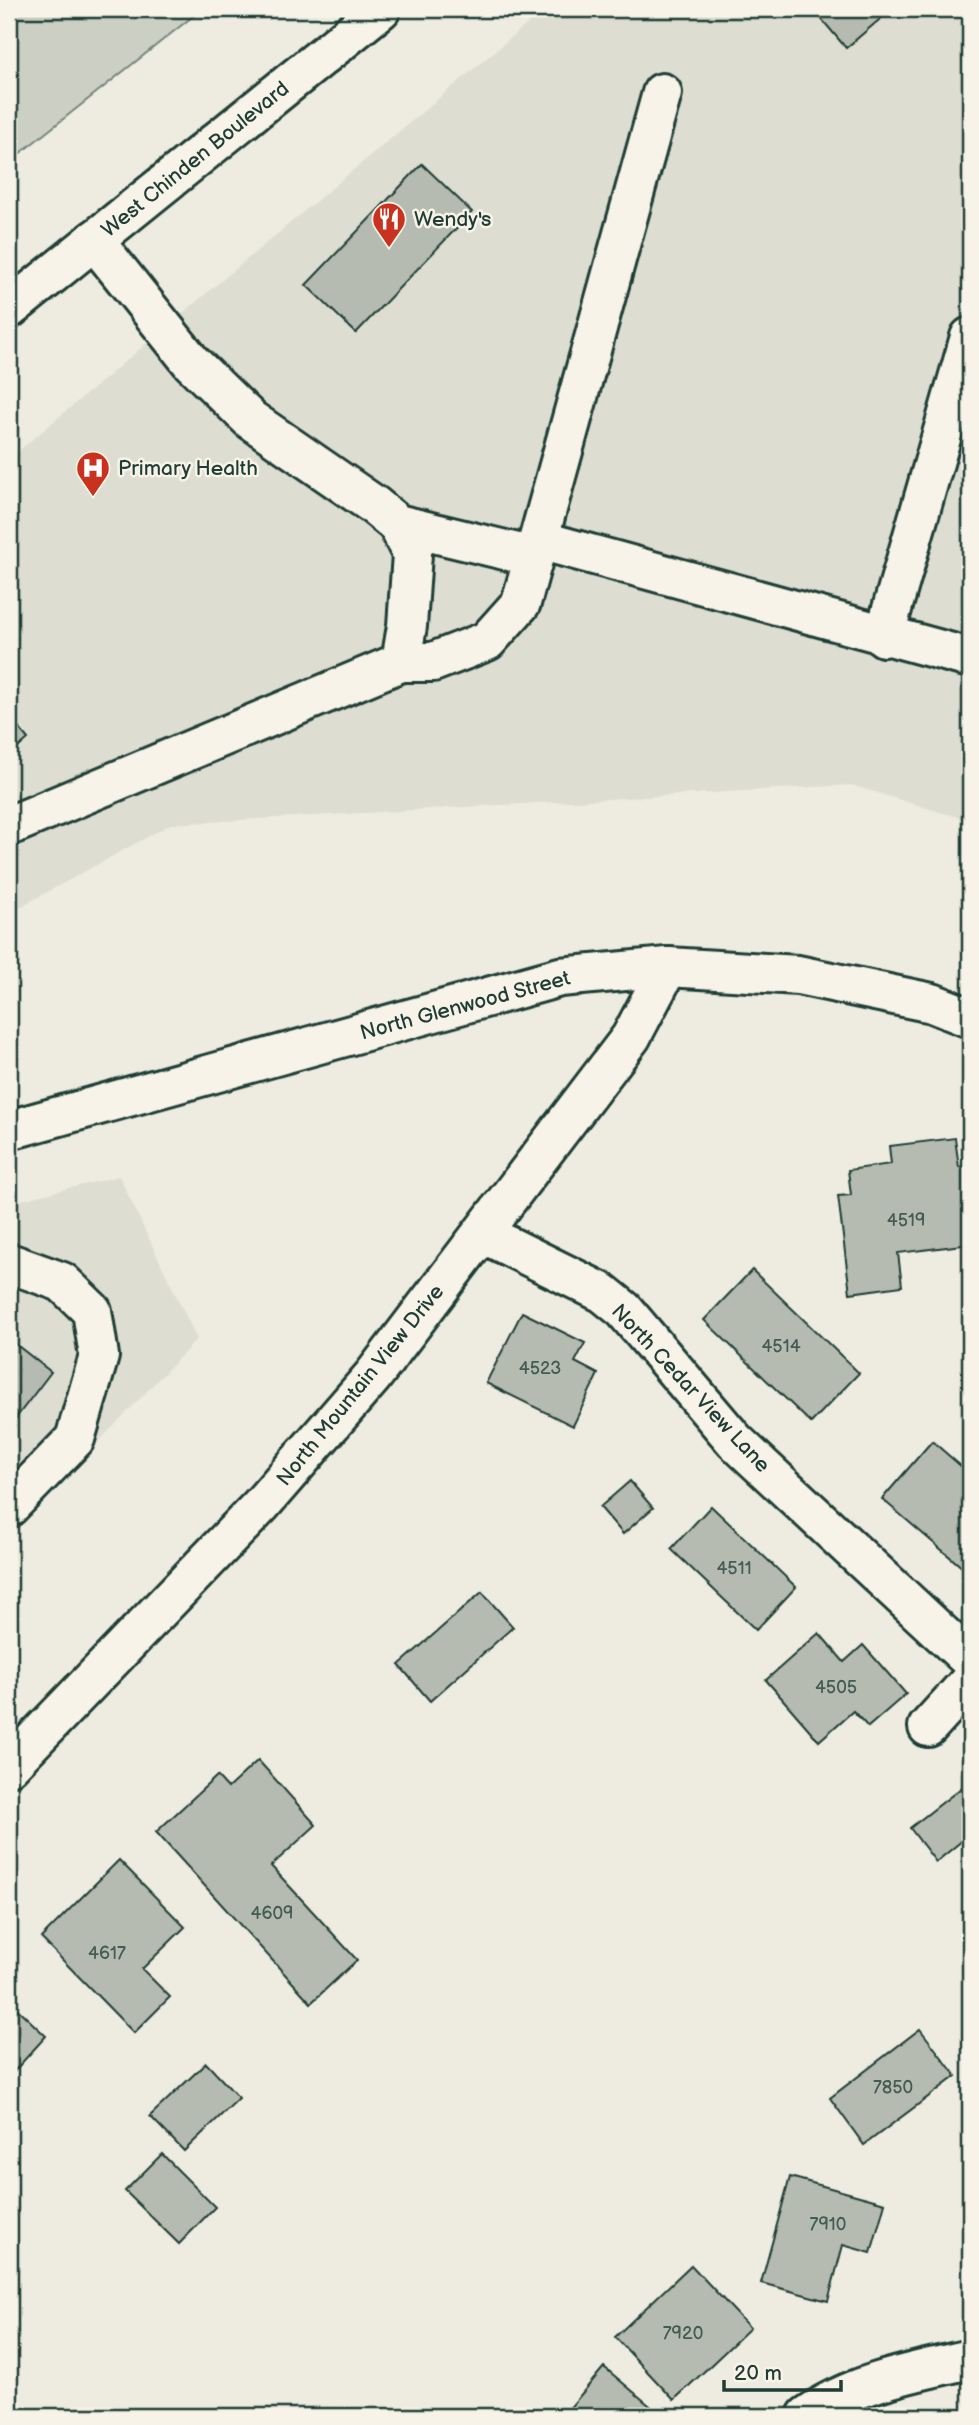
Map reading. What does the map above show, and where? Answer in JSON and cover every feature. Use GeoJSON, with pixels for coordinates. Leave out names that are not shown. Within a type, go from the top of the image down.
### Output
{"type":"FeatureCollection","features":[{"type":"Feature","properties":{"kind":"street","name":"West Chinden Boulevard"},"geometry":{"type":"LineString","coordinates":[[9,309],[381,9]]}},
{"type":"Feature","properties":{"kind":"street"},"geometry":{"type":"LineString","coordinates":[[9,826],[401,662],[433,662],[487,641],[521,603],[662,93]]}},
{"type":"Feature","properties":{"kind":"street"},"geometry":{"type":"LineString","coordinates":[[94,240],[192,363],[251,420],[374,505],[397,524],[412,554],[407,626],[401,662]]}},
{"type":"Feature","properties":{"kind":"street"},"geometry":{"type":"LineString","coordinates":[[884,636],[970,337]]}},
{"type":"Feature","properties":{"kind":"street"},"geometry":{"type":"LineString","coordinates":[[397,524],[537,549],[970,659]]}},
{"type":"Feature","properties":{"kind":"street","name":"North Glenwood Street"},"geometry":{"type":"LineString","coordinates":[[9,1129],[560,977],[668,968],[797,975],[932,1003],[970,1018]]}},
{"type":"Feature","properties":{"kind":"street","name":"North Mountain View Drive"},"geometry":{"type":"LineString","coordinates":[[9,1766],[261,1505],[373,1376],[631,1037],[668,968]]}},
{"type":"Feature","properties":{"kind":"street","name":"North Cedar View Lane"},"geometry":{"type":"LineString","coordinates":[[482,1233],[603,1293],[624,1310],[735,1441],[970,1660]]}},
{"type":"Feature","properties":{"kind":"street"},"geometry":{"type":"LineString","coordinates":[[9,1263],[62,1282],[92,1311],[99,1356],[75,1439],[9,1507]]}},
{"type":"Feature","properties":{"kind":"street"},"geometry":{"type":"LineString","coordinates":[[928,1727],[970,1682]]}},
{"type":"Feature","properties":{"kind":"street"},"geometry":{"type":"LineString","coordinates":[[807,2416],[826,2402],[889,2377],[970,2359]]}},
{"type":"Feature","properties":{"kind":"shaded area"},"geometry":{"type":"Polygon","coordinates":[[[9,9],[202,9],[9,162],[9,9]]]}},
{"type":"Feature","properties":{"kind":"shaded area"},"geometry":{"type":"Polygon","coordinates":[[[545,9],[970,9],[970,821],[851,785],[171,824],[9,913],[9,459],[545,9]]]}},
{"type":"Feature","properties":{"kind":"shaded area"},"geometry":{"type":"Polygon","coordinates":[[[119,1176],[197,1339],[9,1535],[9,1203],[119,1176]]]}},
{"type":"Feature","properties":{"kind":"building"},"geometry":{"type":"Polygon","coordinates":[[[813,9],[892,9],[846,48],[813,9]]]}},
{"type":"Feature","properties":{"kind":"building","name":"Wendy's"},"geometry":{"type":"Polygon","coordinates":[[[422,164],[472,212],[356,333],[306,285],[422,164]]]}},
{"type":"Feature","properties":{"kind":"building"},"geometry":{"type":"Polygon","coordinates":[[[9,716],[28,739],[9,756],[9,716]]]}},
{"type":"Feature","properties":{"kind":"building"},"geometry":{"type":"Polygon","coordinates":[[[955,1138],[959,1167],[970,1166],[970,1244],[898,1253],[902,1286],[850,1293],[838,1196],[851,1195],[848,1170],[891,1164],[889,1146],[955,1138]]]}},
{"type":"Feature","properties":{"kind":"building"},"geometry":{"type":"Polygon","coordinates":[[[752,1270],[859,1373],[811,1423],[704,1320],[752,1270]]]}},
{"type":"Feature","properties":{"kind":"building"},"geometry":{"type":"Polygon","coordinates":[[[522,1312],[585,1343],[575,1362],[598,1374],[573,1426],[486,1383],[522,1312]]]}},
{"type":"Feature","properties":{"kind":"building"},"geometry":{"type":"Polygon","coordinates":[[[9,1339],[51,1372],[9,1427],[9,1339]]]}},
{"type":"Feature","properties":{"kind":"building"},"geometry":{"type":"Polygon","coordinates":[[[932,1441],[970,1474],[970,1574],[882,1499],[932,1441]]]}},
{"type":"Feature","properties":{"kind":"building"},"geometry":{"type":"Polygon","coordinates":[[[630,1481],[653,1508],[623,1534],[600,1507],[630,1481]]]}},
{"type":"Feature","properties":{"kind":"building"},"geometry":{"type":"Polygon","coordinates":[[[711,1506],[796,1587],[756,1630],[671,1549],[711,1506]]]}},
{"type":"Feature","properties":{"kind":"building"},"geometry":{"type":"Polygon","coordinates":[[[482,1592],[513,1627],[430,1701],[399,1665],[482,1592]]]}},
{"type":"Feature","properties":{"kind":"building"},"geometry":{"type":"Polygon","coordinates":[[[819,1633],[844,1662],[863,1645],[906,1694],[868,1727],[853,1711],[819,1741],[766,1680],[819,1633]]]}},
{"type":"Feature","properties":{"kind":"building"},"geometry":{"type":"Polygon","coordinates":[[[258,1760],[316,1825],[271,1866],[357,1960],[311,2003],[156,1832],[217,1776],[228,1788],[258,1760]]]}},
{"type":"Feature","properties":{"kind":"building"},"geometry":{"type":"Polygon","coordinates":[[[970,1781],[970,1849],[963,1840],[936,1862],[910,1828],[970,1781]]]}},
{"type":"Feature","properties":{"kind":"building"},"geometry":{"type":"Polygon","coordinates":[[[119,1860],[185,1927],[142,1969],[170,1997],[134,2033],[41,1938],[119,1860]]]}},
{"type":"Feature","properties":{"kind":"building"},"geometry":{"type":"Polygon","coordinates":[[[9,2001],[46,2036],[9,2077],[9,2001]]]}},
{"type":"Feature","properties":{"kind":"building"},"geometry":{"type":"Polygon","coordinates":[[[920,2029],[956,2076],[864,2145],[830,2098],[920,2029]]]}},
{"type":"Feature","properties":{"kind":"building"},"geometry":{"type":"Polygon","coordinates":[[[206,2063],[239,2098],[184,2151],[150,2116],[206,2063]]]}},
{"type":"Feature","properties":{"kind":"building"},"geometry":{"type":"Polygon","coordinates":[[[162,2154],[215,2207],[179,2244],[125,2191],[162,2154]]]}},
{"type":"Feature","properties":{"kind":"building"},"geometry":{"type":"Polygon","coordinates":[[[790,2177],[885,2203],[871,2253],[843,2245],[828,2301],[761,2283],[790,2177]]]}},
{"type":"Feature","properties":{"kind":"building"},"geometry":{"type":"Polygon","coordinates":[[[691,2265],[750,2328],[674,2400],[615,2337],[691,2265]]]}},
{"type":"Feature","properties":{"kind":"building"},"geometry":{"type":"Polygon","coordinates":[[[604,2367],[662,2416],[563,2416],[604,2367]]]}},
{"type":"Feature","properties":{"kind":"place","name":"Wendy's"},"geometry":{"type":"Point","coordinates":[389,249]}},
{"type":"Feature","properties":{"kind":"place","name":"Primary Health"},"geometry":{"type":"Point","coordinates":[93,498]}}]}
